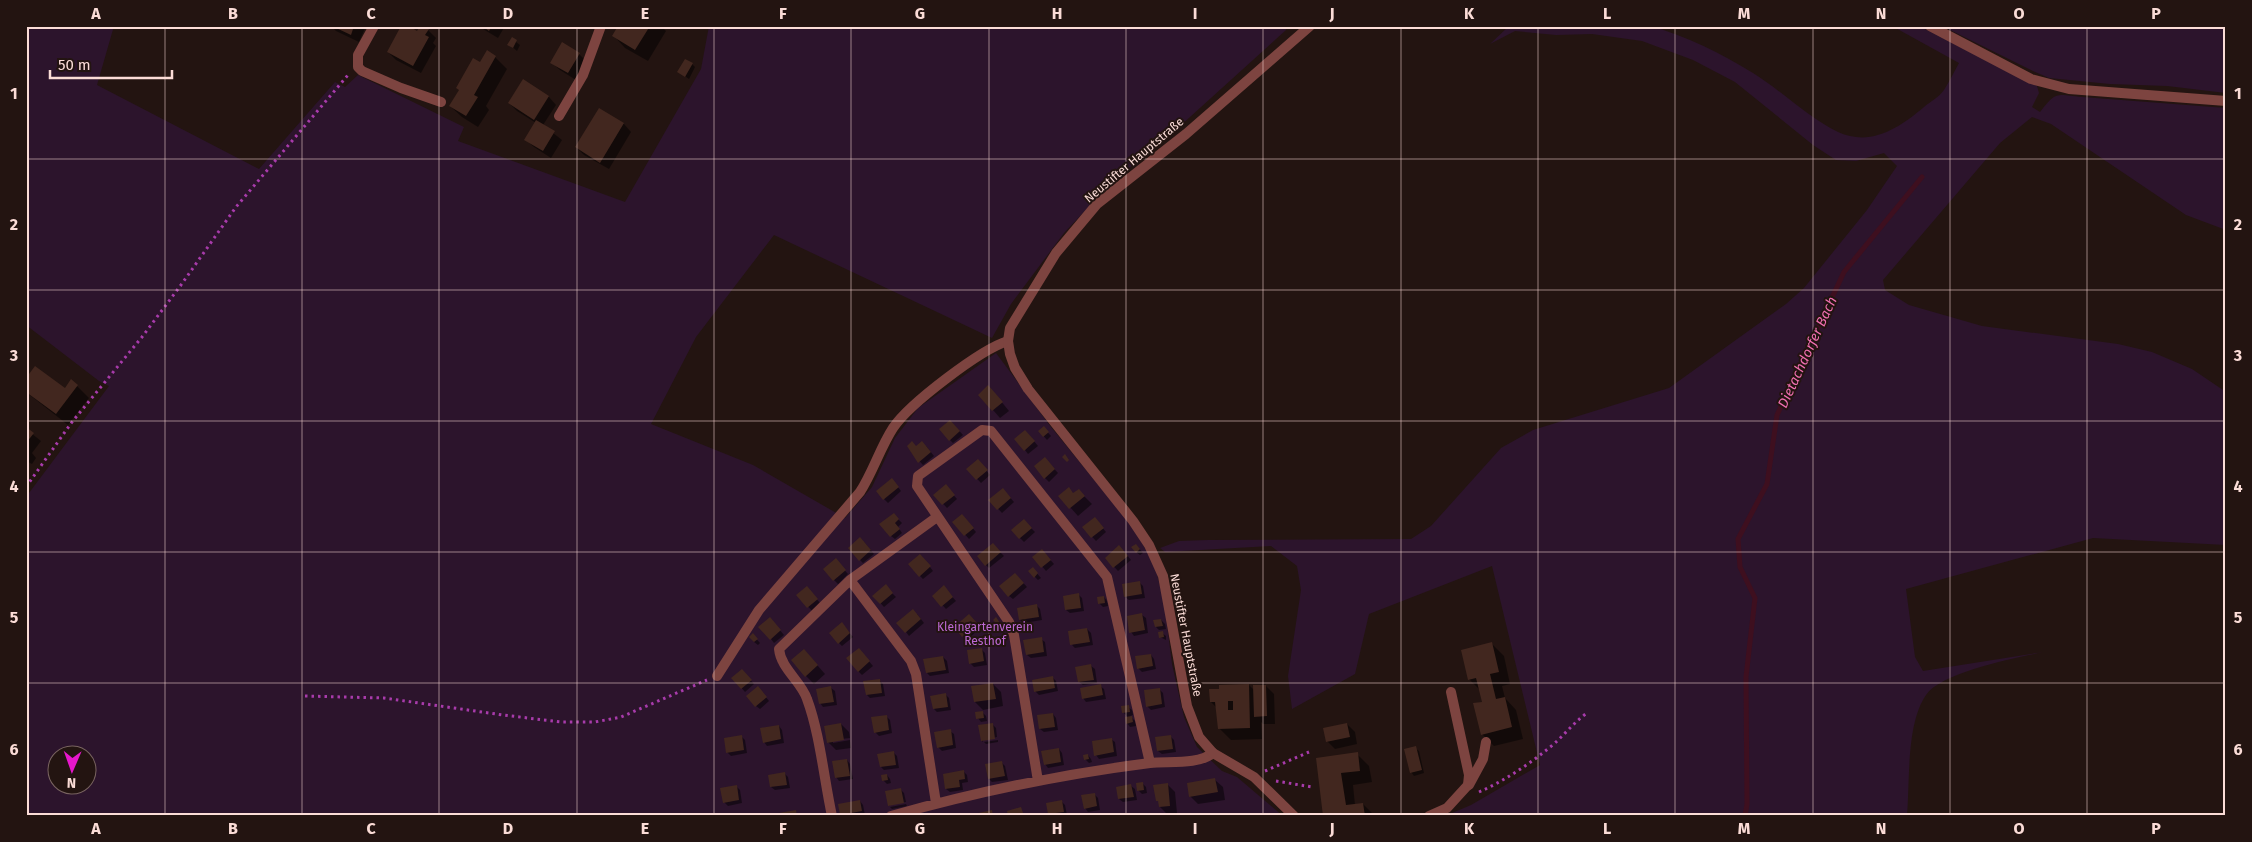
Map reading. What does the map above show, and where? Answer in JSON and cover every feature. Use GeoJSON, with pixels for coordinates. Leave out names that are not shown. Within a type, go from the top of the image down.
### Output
{"type":"FeatureCollection","features":[{"type":"Feature","properties":{"kind":"street"},"geometry":{"type":"LineString","coordinates":[[374,26],[358,55],[358,67],[362,71],[401,88],[441,102]]}},
{"type":"Feature","properties":{"kind":"street"},"geometry":{"type":"LineString","coordinates":[[559,116],[583,75],[601,26]]}},
{"type":"Feature","properties":{"kind":"street","name":"Neustifter Hauptstraße"},"geometry":{"type":"LineString","coordinates":[[1294,816],[1254,777],[1213,753],[1199,737],[1186,706],[1164,576],[1158,561],[1133,521],[1028,389],[1015,368],[1008,341],[1010,328],[1016,315],[1036,282],[1056,253],[1097,204],[1186,134],[1310,26]]}},
{"type":"Feature","properties":{"kind":"street"},"geometry":{"type":"LineString","coordinates":[[1930,26],[2032,78],[2069,89],[2226,101]]}},
{"type":"Feature","properties":{"kind":"street"},"geometry":{"type":"LineString","coordinates":[[717,676],[759,610],[860,492],[869,478],[889,436],[904,414],[978,356],[998,344],[1008,341]]}},
{"type":"Feature","properties":{"kind":"street"},"geometry":{"type":"LineString","coordinates":[[1038,781],[1014,635],[1010,622],[917,486],[918,476],[982,430],[991,431],[1107,577],[1150,763]]}},
{"type":"Feature","properties":{"kind":"street"},"geometry":{"type":"LineString","coordinates":[[832,816],[813,716],[806,696],[780,659],[779,650],[850,580],[937,517]]}},
{"type":"Feature","properties":{"kind":"street"},"geometry":{"type":"LineString","coordinates":[[850,580],[911,661],[916,674],[936,803]]}},
{"type":"Feature","properties":{"kind":"street"},"geometry":{"type":"LineString","coordinates":[[1451,692],[1469,775],[1468,786]]}},
{"type":"Feature","properties":{"kind":"street"},"geometry":{"type":"LineString","coordinates":[[1429,816],[1447,808],[1468,786],[1483,759],[1486,742]]}},
{"type":"Feature","properties":{"kind":"street"},"geometry":{"type":"LineString","coordinates":[[891,816],[936,803],[1038,781],[1150,763],[1201,759],[1213,753]]}},
{"type":"Feature","properties":{"kind":"path"},"geometry":{"type":"LineString","coordinates":[[26,486],[72,422],[175,292],[236,207],[345,78],[358,67]]}},
{"type":"Feature","properties":{"kind":"path"},"geometry":{"type":"LineString","coordinates":[[305,696],[384,698],[503,716],[560,722],[595,722],[620,717],[652,705],[717,676]]}},
{"type":"Feature","properties":{"kind":"path"},"geometry":{"type":"LineString","coordinates":[[1457,799],[1465,799],[1498,784],[1550,747],[1571,725],[1587,714]]}},
{"type":"Feature","properties":{"kind":"path"},"geometry":{"type":"LineString","coordinates":[[1254,777],[1309,752]]}},
{"type":"Feature","properties":{"kind":"path"},"geometry":{"type":"LineString","coordinates":[[1254,777],[1312,787]]}},
{"type":"Feature","properties":{"kind":"green space","name":"Kleingartenverein Resthof"},"geometry":{"type":"Polygon","coordinates":[[[26,26],[114,26],[97,85],[259,169],[335,82],[345,87],[358,75],[464,127],[458,141],[625,202],[701,69],[709,26],[1285,26],[1286,30],[1169,136],[1114,180],[1064,233],[1011,304],[992,338],[774,235],[696,337],[651,424],[753,465],[845,518],[872,487],[895,438],[918,408],[996,353],[1051,427],[1132,526],[1148,553],[1157,574],[1164,601],[1172,664],[1184,717],[1197,747],[1222,771],[1237,777],[1283,816],[26,816],[26,497],[109,386],[99,381],[26,325],[26,26]]]}},
{"type":"Feature","properties":{"kind":"green space"},"geometry":{"type":"Polygon","coordinates":[[[1509,26],[1650,26],[1663,30],[1716,52],[1741,66],[1764,80],[1816,119],[1838,132],[1850,136],[1873,136],[1884,133],[1905,122],[1942,93],[1959,63],[1892,26],[1919,26],[2037,86],[2039,93],[2032,107],[2040,112],[2053,97],[2062,95],[2226,108],[2226,230],[2186,215],[2051,124],[2032,117],[2000,143],[1883,280],[1885,290],[1909,305],[1982,326],[2118,344],[2152,352],[2192,369],[2226,392],[2226,545],[2093,538],[1906,589],[1915,657],[1923,671],[2043,652],[1998,662],[1962,673],[1947,679],[1934,687],[1926,695],[1915,721],[1912,737],[1907,816],[1445,816],[1471,805],[1540,765],[1492,566],[1369,614],[1355,674],[1292,709],[1288,676],[1301,590],[1297,566],[1271,546],[1165,552],[1160,548],[1179,541],[1411,539],[1431,526],[1501,448],[1533,430],[1669,388],[1786,304],[1804,288],[1867,210],[1897,166],[1884,153],[1856,161],[1836,160],[1813,145],[1735,82],[1693,60],[1642,41],[1592,34],[1556,35],[1515,31],[1490,44],[1509,26]]]}},
{"type":"Feature","properties":{"kind":"green space"},"geometry":{"type":"Polygon","coordinates":[[[1942,26],[2225,26],[2226,93],[2167,86],[2110,84],[2049,78],[1942,26]]]}},
{"type":"Feature","properties":{"kind":"building"},"geometry":{"type":"Polygon","coordinates":[[[332,26],[354,26],[351,35],[332,26]]]}},
{"type":"Feature","properties":{"kind":"building"},"geometry":{"type":"Polygon","coordinates":[[[401,26],[409,26],[417,31],[420,26],[429,29],[425,35],[429,37],[413,66],[387,52],[401,26]]]}},
{"type":"Feature","properties":{"kind":"building"},"geometry":{"type":"Polygon","coordinates":[[[482,26],[492,26],[489,31],[482,26]]]}},
{"type":"Feature","properties":{"kind":"building"},"geometry":{"type":"Polygon","coordinates":[[[618,26],[650,26],[635,50],[612,36],[618,26]]]}},
{"type":"Feature","properties":{"kind":"building"},"geometry":{"type":"Polygon","coordinates":[[[512,37],[517,40],[513,48],[507,45],[512,37]]]}},
{"type":"Feature","properties":{"kind":"building"},"geometry":{"type":"Polygon","coordinates":[[[562,42],[580,53],[568,73],[550,63],[562,42]]]}},
{"type":"Feature","properties":{"kind":"building"},"geometry":{"type":"Polygon","coordinates":[[[487,50],[496,56],[474,95],[478,97],[466,116],[449,106],[459,90],[456,88],[473,58],[480,62],[487,50]]]}},
{"type":"Feature","properties":{"kind":"building"},"geometry":{"type":"Polygon","coordinates":[[[685,59],[693,63],[685,77],[677,72],[685,59]]]}},
{"type":"Feature","properties":{"kind":"building"},"geometry":{"type":"Polygon","coordinates":[[[523,79],[549,96],[534,120],[508,103],[523,79]]]}},
{"type":"Feature","properties":{"kind":"building"},"geometry":{"type":"Polygon","coordinates":[[[599,108],[624,123],[600,163],[575,147],[599,108]]]}},
{"type":"Feature","properties":{"kind":"building"},"geometry":{"type":"Polygon","coordinates":[[[536,120],[555,131],[543,151],[524,140],[536,120]]]}},
{"type":"Feature","properties":{"kind":"building"},"geometry":{"type":"Polygon","coordinates":[[[35,366],[65,388],[71,379],[78,385],[56,414],[26,392],[26,378],[35,366]]]}},
{"type":"Feature","properties":{"kind":"building"},"geometry":{"type":"Polygon","coordinates":[[[988,385],[1003,402],[992,411],[978,395],[988,385]]]}},
{"type":"Feature","properties":{"kind":"building"},"geometry":{"type":"Polygon","coordinates":[[[950,420],[960,431],[949,441],[939,429],[950,420]]]}},
{"type":"Feature","properties":{"kind":"building"},"geometry":{"type":"Polygon","coordinates":[[[1044,426],[1049,432],[1043,437],[1038,431],[1044,426]]]}},
{"type":"Feature","properties":{"kind":"building"},"geometry":{"type":"Polygon","coordinates":[[[26,427],[34,433],[26,443],[26,427]]]}},
{"type":"Feature","properties":{"kind":"building"},"geometry":{"type":"Polygon","coordinates":[[[1025,430],[1035,441],[1024,451],[1014,439],[1025,430]]]}},
{"type":"Feature","properties":{"kind":"building"},"geometry":{"type":"Polygon","coordinates":[[[912,441],[916,446],[922,441],[931,452],[918,463],[907,446],[912,441]]]}},
{"type":"Feature","properties":{"kind":"building"},"geometry":{"type":"Polygon","coordinates":[[[1065,454],[1069,460],[1067,462],[1062,457],[1065,454]]]}},
{"type":"Feature","properties":{"kind":"building"},"geometry":{"type":"Polygon","coordinates":[[[1045,457],[1055,469],[1044,479],[1034,466],[1045,457]]]}},
{"type":"Feature","properties":{"kind":"building"},"geometry":{"type":"Polygon","coordinates":[[[978,459],[988,470],[976,480],[966,469],[978,459]]]}},
{"type":"Feature","properties":{"kind":"building"},"geometry":{"type":"Polygon","coordinates":[[[892,478],[899,487],[883,500],[876,491],[892,478]]]}},
{"type":"Feature","properties":{"kind":"building"},"geometry":{"type":"Polygon","coordinates":[[[946,484],[955,495],[942,505],[933,495],[946,484]]]}},
{"type":"Feature","properties":{"kind":"building"},"geometry":{"type":"Polygon","coordinates":[[[1069,487],[1073,493],[1079,489],[1085,496],[1069,509],[1058,496],[1069,487]]]}},
{"type":"Feature","properties":{"kind":"building"},"geometry":{"type":"Polygon","coordinates":[[[1003,488],[1011,498],[997,510],[988,500],[1003,488]]]}},
{"type":"Feature","properties":{"kind":"building"},"geometry":{"type":"Polygon","coordinates":[[[894,513],[899,519],[895,523],[900,529],[890,537],[879,524],[894,513]]]}},
{"type":"Feature","properties":{"kind":"building"},"geometry":{"type":"Polygon","coordinates":[[[962,514],[974,528],[964,536],[952,522],[962,514]]]}},
{"type":"Feature","properties":{"kind":"building"},"geometry":{"type":"Polygon","coordinates":[[[1095,517],[1104,528],[1091,538],[1082,527],[1095,517]]]}},
{"type":"Feature","properties":{"kind":"building"},"geometry":{"type":"Polygon","coordinates":[[[1024,519],[1032,528],[1019,539],[1011,530],[1024,519]]]}},
{"type":"Feature","properties":{"kind":"building"},"geometry":{"type":"Polygon","coordinates":[[[860,537],[871,550],[859,561],[848,548],[860,537]]]}},
{"type":"Feature","properties":{"kind":"building"},"geometry":{"type":"Polygon","coordinates":[[[993,543],[1001,552],[985,566],[977,556],[993,543]]]}},
{"type":"Feature","properties":{"kind":"building"},"geometry":{"type":"Polygon","coordinates":[[[1136,544],[1140,549],[1136,553],[1131,547],[1136,544]]]}},
{"type":"Feature","properties":{"kind":"building"},"geometry":{"type":"Polygon","coordinates":[[[1119,545],[1128,556],[1113,568],[1105,558],[1119,545]]]}},
{"type":"Feature","properties":{"kind":"building"},"geometry":{"type":"Polygon","coordinates":[[[1042,549],[1051,560],[1041,568],[1032,557],[1042,549]]]}},
{"type":"Feature","properties":{"kind":"building"},"geometry":{"type":"Polygon","coordinates":[[[920,554],[931,566],[919,577],[908,564],[920,554]]]}},
{"type":"Feature","properties":{"kind":"building"},"geometry":{"type":"Polygon","coordinates":[[[836,558],[846,570],[833,581],[823,569],[836,558]]]}},
{"type":"Feature","properties":{"kind":"building"},"geometry":{"type":"Polygon","coordinates":[[[1033,567],[1038,573],[1034,578],[1028,571],[1033,567]]]}},
{"type":"Feature","properties":{"kind":"building"},"geometry":{"type":"Polygon","coordinates":[[[1015,573],[1024,583],[1008,597],[999,586],[1015,573]]]}},
{"type":"Feature","properties":{"kind":"building"},"geometry":{"type":"Polygon","coordinates":[[[1140,581],[1142,594],[1124,597],[1122,584],[1140,581]]]}},
{"type":"Feature","properties":{"kind":"building"},"geometry":{"type":"Polygon","coordinates":[[[886,584],[893,593],[880,604],[872,596],[886,584]]]}},
{"type":"Feature","properties":{"kind":"building"},"geometry":{"type":"Polygon","coordinates":[[[944,585],[953,597],[941,607],[932,596],[944,585]]]}},
{"type":"Feature","properties":{"kind":"building"},"geometry":{"type":"Polygon","coordinates":[[[807,586],[818,599],[807,608],[796,595],[807,586]]]}},
{"type":"Feature","properties":{"kind":"building"},"geometry":{"type":"Polygon","coordinates":[[[1079,593],[1081,608],[1065,610],[1063,596],[1079,593]]]}},
{"type":"Feature","properties":{"kind":"building"},"geometry":{"type":"Polygon","coordinates":[[[1104,596],[1105,603],[1098,604],[1097,597],[1104,596]]]}},
{"type":"Feature","properties":{"kind":"building"},"geometry":{"type":"Polygon","coordinates":[[[1037,604],[1039,617],[1019,620],[1017,608],[1037,604]]]}},
{"type":"Feature","properties":{"kind":"building"},"geometry":{"type":"Polygon","coordinates":[[[913,609],[921,619],[905,633],[896,623],[913,609]]]}},
{"type":"Feature","properties":{"kind":"building"},"geometry":{"type":"Polygon","coordinates":[[[1142,613],[1145,630],[1129,633],[1127,616],[1142,613]]]}},
{"type":"Feature","properties":{"kind":"building"},"geometry":{"type":"Polygon","coordinates":[[[969,614],[978,624],[962,637],[954,627],[969,614]]]}},
{"type":"Feature","properties":{"kind":"building"},"geometry":{"type":"Polygon","coordinates":[[[770,617],[781,630],[770,640],[758,627],[770,617]]]}},
{"type":"Feature","properties":{"kind":"building"},"geometry":{"type":"Polygon","coordinates":[[[996,617],[1000,623],[998,625],[993,620],[996,617]]]}},
{"type":"Feature","properties":{"kind":"building"},"geometry":{"type":"Polygon","coordinates":[[[1161,619],[1163,626],[1155,627],[1153,620],[1161,619]]]}},
{"type":"Feature","properties":{"kind":"building"},"geometry":{"type":"Polygon","coordinates":[[[842,622],[850,633],[838,644],[829,633],[842,622]]]}},
{"type":"Feature","properties":{"kind":"building"},"geometry":{"type":"Polygon","coordinates":[[[1087,628],[1090,642],[1070,645],[1068,631],[1087,628]]]}},
{"type":"Feature","properties":{"kind":"building"},"geometry":{"type":"Polygon","coordinates":[[[1163,631],[1164,637],[1159,638],[1158,632],[1163,631]]]}},
{"type":"Feature","properties":{"kind":"building"},"geometry":{"type":"Polygon","coordinates":[[[753,633],[758,639],[754,642],[749,637],[753,633]]]}},
{"type":"Feature","properties":{"kind":"building"},"geometry":{"type":"Polygon","coordinates":[[[1042,637],[1044,652],[1026,655],[1023,640],[1042,637]]]}},
{"type":"Feature","properties":{"kind":"building"},"geometry":{"type":"Polygon","coordinates":[[[1492,642],[1499,672],[1490,674],[1496,699],[1505,697],[1512,727],[1481,735],[1473,703],[1482,702],[1476,678],[1468,680],[1461,650],[1492,642]]]}},
{"type":"Feature","properties":{"kind":"building"},"geometry":{"type":"Polygon","coordinates":[[[859,648],[870,661],[858,672],[846,658],[859,648]]]}},
{"type":"Feature","properties":{"kind":"building"},"geometry":{"type":"Polygon","coordinates":[[[982,648],[984,661],[969,664],[967,650],[982,648]]]}},
{"type":"Feature","properties":{"kind":"building"},"geometry":{"type":"Polygon","coordinates":[[[804,649],[818,665],[805,677],[791,660],[804,649]]]}},
{"type":"Feature","properties":{"kind":"building"},"geometry":{"type":"Polygon","coordinates":[[[1151,654],[1153,666],[1137,669],[1135,656],[1151,654]]]}},
{"type":"Feature","properties":{"kind":"building"},"geometry":{"type":"Polygon","coordinates":[[[943,656],[946,670],[926,673],[923,659],[943,656]]]}},
{"type":"Feature","properties":{"kind":"building"},"geometry":{"type":"Polygon","coordinates":[[[1091,664],[1094,680],[1078,682],[1075,667],[1091,664]]]}},
{"type":"Feature","properties":{"kind":"building"},"geometry":{"type":"Polygon","coordinates":[[[742,669],[752,680],[741,689],[731,678],[742,669]]]}},
{"type":"Feature","properties":{"kind":"building"},"geometry":{"type":"Polygon","coordinates":[[[1053,676],[1055,688],[1034,692],[1032,680],[1053,676]]]}},
{"type":"Feature","properties":{"kind":"building"},"geometry":{"type":"Polygon","coordinates":[[[880,679],[882,693],[866,695],[863,681],[880,679]]]}},
{"type":"Feature","properties":{"kind":"building"},"geometry":{"type":"Polygon","coordinates":[[[993,683],[996,699],[974,702],[971,686],[993,683]]]}},
{"type":"Feature","properties":{"kind":"building"},"geometry":{"type":"Polygon","coordinates":[[[1101,684],[1103,695],[1082,699],[1080,688],[1101,684]]]}},
{"type":"Feature","properties":{"kind":"building"},"geometry":{"type":"Polygon","coordinates":[[[1249,684],[1250,728],[1218,729],[1215,702],[1210,702],[1209,689],[1219,689],[1219,685],[1249,684]],[[1228,701],[1228,710],[1233,710],[1233,701],[1228,701]]]}},
{"type":"Feature","properties":{"kind":"building"},"geometry":{"type":"Polygon","coordinates":[[[1253,685],[1266,685],[1267,716],[1254,717],[1253,685]]]}},
{"type":"Feature","properties":{"kind":"building"},"geometry":{"type":"Polygon","coordinates":[[[758,686],[767,697],[755,707],[746,696],[758,686]]]}},
{"type":"Feature","properties":{"kind":"building"},"geometry":{"type":"Polygon","coordinates":[[[831,686],[834,702],[819,704],[816,689],[831,686]]]}},
{"type":"Feature","properties":{"kind":"building"},"geometry":{"type":"Polygon","coordinates":[[[1160,688],[1162,704],[1146,707],[1144,690],[1160,688]]]}},
{"type":"Feature","properties":{"kind":"building"},"geometry":{"type":"Polygon","coordinates":[[[946,693],[948,707],[933,709],[930,696],[946,693]]]}},
{"type":"Feature","properties":{"kind":"building"},"geometry":{"type":"Polygon","coordinates":[[[1129,705],[1130,712],[1122,713],[1121,706],[1129,705]]]}},
{"type":"Feature","properties":{"kind":"building"},"geometry":{"type":"Polygon","coordinates":[[[983,711],[984,718],[976,719],[975,712],[983,711]]]}},
{"type":"Feature","properties":{"kind":"building"},"geometry":{"type":"Polygon","coordinates":[[[1053,713],[1055,727],[1039,729],[1037,715],[1053,713]]]}},
{"type":"Feature","properties":{"kind":"building"},"geometry":{"type":"Polygon","coordinates":[[[887,715],[889,730],[874,733],[871,717],[887,715]]]}},
{"type":"Feature","properties":{"kind":"building"},"geometry":{"type":"Polygon","coordinates":[[[1132,716],[1133,722],[1126,724],[1125,717],[1132,716]]]}},
{"type":"Feature","properties":{"kind":"building"},"geometry":{"type":"Polygon","coordinates":[[[841,723],[844,740],[827,743],[824,726],[841,723]]]}},
{"type":"Feature","properties":{"kind":"building"},"geometry":{"type":"Polygon","coordinates":[[[993,723],[995,739],[981,741],[978,725],[993,723]]]}},
{"type":"Feature","properties":{"kind":"building"},"geometry":{"type":"Polygon","coordinates":[[[1347,723],[1350,737],[1326,742],[1323,728],[1347,723]]]}},
{"type":"Feature","properties":{"kind":"building"},"geometry":{"type":"Polygon","coordinates":[[[779,725],[781,739],[763,743],[760,728],[779,725]]]}},
{"type":"Feature","properties":{"kind":"building"},"geometry":{"type":"Polygon","coordinates":[[[951,729],[953,745],[937,748],[934,732],[951,729]]]}},
{"type":"Feature","properties":{"kind":"building"},"geometry":{"type":"Polygon","coordinates":[[[742,735],[744,750],[726,753],[724,738],[742,735]]]}},
{"type":"Feature","properties":{"kind":"building"},"geometry":{"type":"Polygon","coordinates":[[[1171,735],[1173,749],[1157,751],[1155,737],[1171,735]]]}},
{"type":"Feature","properties":{"kind":"building"},"geometry":{"type":"Polygon","coordinates":[[[1112,738],[1114,752],[1094,756],[1092,741],[1112,738]]]}},
{"type":"Feature","properties":{"kind":"building"},"geometry":{"type":"Polygon","coordinates":[[[1416,746],[1422,770],[1410,773],[1404,749],[1416,746]]]}},
{"type":"Feature","properties":{"kind":"building"},"geometry":{"type":"Polygon","coordinates":[[[1059,748],[1061,762],[1044,765],[1041,751],[1059,748]]]}},
{"type":"Feature","properties":{"kind":"building"},"geometry":{"type":"Polygon","coordinates":[[[894,751],[896,765],[880,767],[877,754],[894,751]]]}},
{"type":"Feature","properties":{"kind":"building"},"geometry":{"type":"Polygon","coordinates":[[[1358,752],[1360,771],[1341,773],[1346,805],[1363,803],[1365,816],[1323,816],[1316,758],[1358,752]]]}},
{"type":"Feature","properties":{"kind":"building"},"geometry":{"type":"Polygon","coordinates":[[[1088,754],[1089,759],[1084,760],[1083,755],[1088,754]]]}},
{"type":"Feature","properties":{"kind":"building"},"geometry":{"type":"Polygon","coordinates":[[[847,759],[850,776],[835,778],[832,761],[847,759]]]}},
{"type":"Feature","properties":{"kind":"building"},"geometry":{"type":"Polygon","coordinates":[[[1002,761],[1005,776],[988,779],[985,764],[1002,761]]]}},
{"type":"Feature","properties":{"kind":"building"},"geometry":{"type":"Polygon","coordinates":[[[964,770],[965,779],[959,780],[960,787],[945,789],[943,774],[964,770]]]}},
{"type":"Feature","properties":{"kind":"building"},"geometry":{"type":"Polygon","coordinates":[[[785,772],[787,785],[770,787],[768,775],[785,772]]]}},
{"type":"Feature","properties":{"kind":"building"},"geometry":{"type":"Polygon","coordinates":[[[887,774],[888,780],[882,781],[881,775],[887,774]]]}},
{"type":"Feature","properties":{"kind":"building"},"geometry":{"type":"Polygon","coordinates":[[[1215,778],[1218,792],[1189,797],[1187,783],[1215,778]]]}},
{"type":"Feature","properties":{"kind":"building"},"geometry":{"type":"Polygon","coordinates":[[[1143,782],[1144,790],[1137,791],[1136,783],[1143,782]]]}},
{"type":"Feature","properties":{"kind":"building"},"geometry":{"type":"Polygon","coordinates":[[[1168,783],[1170,806],[1159,807],[1153,785],[1168,783]]]}},
{"type":"Feature","properties":{"kind":"building"},"geometry":{"type":"Polygon","coordinates":[[[1131,784],[1134,797],[1118,799],[1116,787],[1131,784]]]}},
{"type":"Feature","properties":{"kind":"building"},"geometry":{"type":"Polygon","coordinates":[[[737,785],[739,800],[723,803],[720,788],[737,785]]]}},
{"type":"Feature","properties":{"kind":"building"},"geometry":{"type":"Polygon","coordinates":[[[901,788],[904,803],[888,806],[885,791],[901,788]]]}},
{"type":"Feature","properties":{"kind":"building"},"geometry":{"type":"Polygon","coordinates":[[[1095,793],[1097,806],[1084,809],[1081,795],[1095,793]]]}},
{"type":"Feature","properties":{"kind":"building"},"geometry":{"type":"Polygon","coordinates":[[[860,800],[862,811],[840,815],[838,804],[860,800]]]}},
{"type":"Feature","properties":{"kind":"building"},"geometry":{"type":"Polygon","coordinates":[[[1062,800],[1064,812],[1048,814],[1046,803],[1062,800]]]}},
{"type":"Feature","properties":{"kind":"building"},"geometry":{"type":"Polygon","coordinates":[[[1021,807],[1024,816],[1008,816],[1007,811],[1021,807]]]}},
{"type":"Feature","properties":{"kind":"building"},"geometry":{"type":"Polygon","coordinates":[[[796,810],[797,816],[779,816],[779,813],[796,810]]]}},
{"type":"Feature","properties":{"kind":"building"},"geometry":{"type":"Polygon","coordinates":[[[992,810],[993,816],[975,816],[974,814],[992,810]]]}},
{"type":"Feature","properties":{"kind":"waterway","name":"Dietachdorfer Bach"},"geometry":{"type":"LineString","coordinates":[[1745,816],[1747,804],[1746,677],[1755,598],[1740,567],[1738,539],[1767,484],[1777,415],[1844,272],[1922,177]]}}]}
